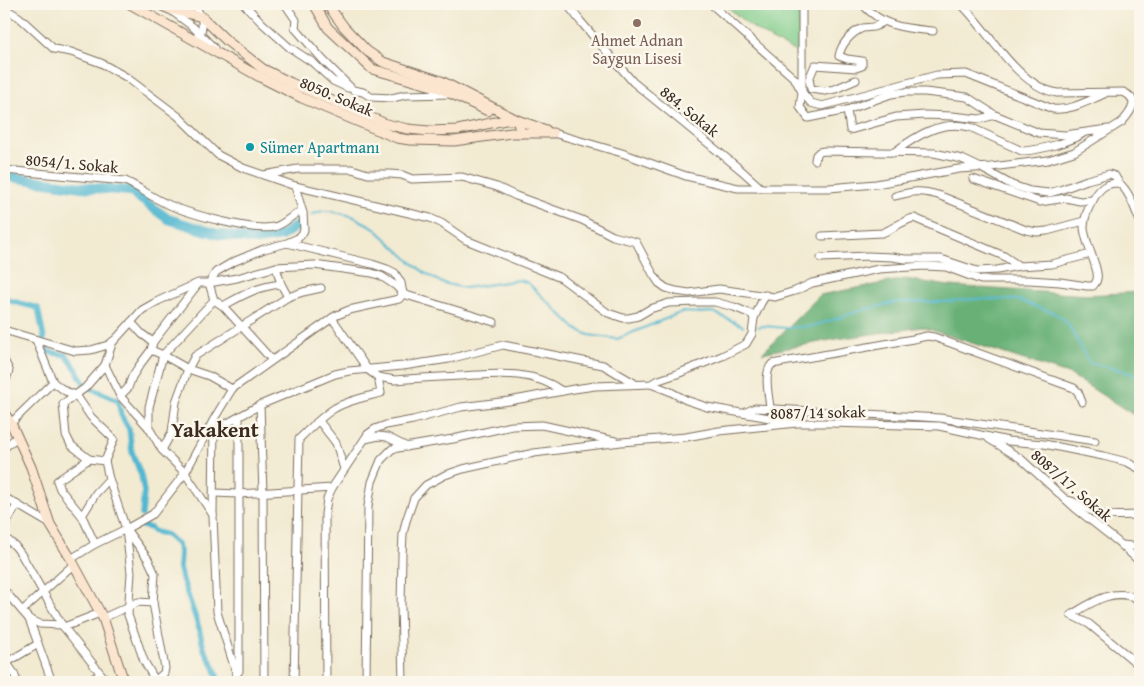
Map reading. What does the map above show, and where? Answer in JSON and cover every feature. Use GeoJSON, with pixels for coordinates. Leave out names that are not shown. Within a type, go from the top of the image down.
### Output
{"type":"FeatureCollection","features":[{"type":"Feature","properties":{"kind":"street","name":"8050. Sokak"},"geometry":{"type":"LineString","coordinates":[[130,4],[260,77],[302,98],[397,138],[454,141],[511,133],[553,133]]}},
{"type":"Feature","properties":{"kind":"street"},"geometry":{"type":"LineString","coordinates":[[158,4],[202,17]]}},
{"type":"Feature","properties":{"kind":"street"},"geometry":{"type":"LineString","coordinates":[[187,37],[197,37],[200,35],[203,27],[202,17],[194,4]]}},
{"type":"Feature","properties":{"kind":"street"},"geometry":{"type":"LineString","coordinates":[[244,4],[289,47],[312,62],[334,81],[353,90],[363,92],[371,97],[392,98],[405,95],[452,94]]}},
{"type":"Feature","properties":{"kind":"street"},"geometry":{"type":"LineString","coordinates":[[285,4],[296,20],[295,28],[353,90]]}},
{"type":"Feature","properties":{"kind":"street"},"geometry":{"type":"LineString","coordinates":[[314,4],[328,28],[372,69],[439,88],[505,120],[516,120]]}},
{"type":"Feature","properties":{"kind":"street"},"geometry":{"type":"LineString","coordinates":[[328,4],[344,27],[367,51],[383,62],[441,81],[516,120],[553,133],[622,152],[686,176],[738,188],[829,188],[866,185],[959,169],[1048,160],[1074,152],[1122,122],[1129,115],[1133,103],[1130,95],[1123,92],[1057,93],[1038,87],[1009,61],[961,4]]}},
{"type":"Feature","properties":{"kind":"street","name":"884. Sokak"},"geometry":{"type":"LineString","coordinates":[[567,4],[633,82],[742,170],[761,188]]}},
{"type":"Feature","properties":{"kind":"street"},"geometry":{"type":"LineString","coordinates":[[711,4],[795,79],[811,103],[822,106],[937,75],[966,74],[1052,109],[1061,110],[1072,108],[1106,93]]}},
{"type":"Feature","properties":{"kind":"street"},"geometry":{"type":"LineString","coordinates":[[802,4],[802,92],[800,107],[808,118],[847,110],[891,94],[925,92],[967,98],[994,115],[1039,133],[1085,133],[1110,129]]}},
{"type":"Feature","properties":{"kind":"street"},"geometry":{"type":"LineString","coordinates":[[862,4],[883,22],[898,27],[932,31]]}},
{"type":"Feature","properties":{"kind":"street"},"geometry":{"type":"LineString","coordinates":[[966,4],[971,14]]}},
{"type":"Feature","properties":{"kind":"street"},"geometry":{"type":"LineString","coordinates":[[170,6],[221,55]]}},
{"type":"Feature","properties":{"kind":"street"},"geometry":{"type":"LineString","coordinates":[[4,8],[19,17],[54,48],[101,63],[126,78],[178,116],[218,155],[243,168],[294,186],[441,222],[466,240],[561,278],[608,314],[629,318],[669,303],[715,302],[751,314],[754,318]]}},
{"type":"Feature","properties":{"kind":"street","name":"8050. Sokak"},"geometry":{"type":"LineString","coordinates":[[202,17],[227,41],[263,68],[291,83],[386,124],[408,130],[429,131],[458,130],[505,120]]}},
{"type":"Feature","properties":{"kind":"street"},"geometry":{"type":"LineString","coordinates":[[856,80],[825,91],[811,89],[808,79],[815,65],[856,68],[862,66],[862,61],[839,56],[840,50],[843,44],[863,28],[876,26],[883,22]]}},
{"type":"Feature","properties":{"kind":"street"},"geometry":{"type":"LineString","coordinates":[[847,110],[850,130],[896,117],[925,115],[980,120],[994,115]]}},
{"type":"Feature","properties":{"kind":"street"},"geometry":{"type":"LineString","coordinates":[[505,120],[511,133]]}},
{"type":"Feature","properties":{"kind":"street"},"geometry":{"type":"LineString","coordinates":[[516,120],[521,133]]}},
{"type":"Feature","properties":{"kind":"street"},"geometry":{"type":"LineString","coordinates":[[893,153],[914,137],[927,131],[947,126],[970,127],[1022,151],[1030,151],[1066,141],[1085,133]]}},
{"type":"Feature","properties":{"kind":"street"},"geometry":{"type":"LineString","coordinates":[[815,160],[819,152],[934,152],[954,157],[981,168],[1012,185],[1030,191],[1049,193],[1109,174],[1115,176],[1124,187],[1140,221]]}},
{"type":"Feature","properties":{"kind":"street"},"geometry":{"type":"LineString","coordinates":[[264,175],[298,169],[352,169],[368,174],[402,175],[412,179],[462,177],[497,187],[516,196],[582,220],[613,236],[636,242],[653,274],[659,283],[666,288],[689,293],[719,289],[775,297],[812,283],[871,271],[925,266],[946,267],[980,280],[1029,280],[1093,286],[1098,278],[1084,232],[1086,212],[1100,189],[1112,183],[1119,183]]}},
{"type":"Feature","properties":{"kind":"street","name":"8054/1. Sokak"},"geometry":{"type":"LineString","coordinates":[[4,170],[124,181],[137,186],[157,200],[186,212],[256,228],[282,224],[296,212],[304,213]]}},
{"type":"Feature","properties":{"kind":"street"},"geometry":{"type":"LineString","coordinates":[[973,179],[1040,202],[1066,198],[1080,201],[1093,200]]}},
{"type":"Feature","properties":{"kind":"street"},"geometry":{"type":"LineString","coordinates":[[272,360],[224,306],[214,300],[209,283],[216,272],[233,262],[264,249],[287,243],[302,234],[304,213],[294,186]]}},
{"type":"Feature","properties":{"kind":"street"},"geometry":{"type":"LineString","coordinates":[[896,196],[926,191],[1026,230],[1037,232],[1084,221]]}},
{"type":"Feature","properties":{"kind":"street"},"geometry":{"type":"LineString","coordinates":[[822,236],[882,233],[910,218],[914,218],[1004,256],[1019,266]]}},
{"type":"Feature","properties":{"kind":"street"},"geometry":{"type":"LineString","coordinates":[[287,243],[387,269],[395,273],[401,282],[404,294]]}},
{"type":"Feature","properties":{"kind":"street"},"geometry":{"type":"LineString","coordinates":[[821,258],[868,256],[941,260],[977,271],[1052,264],[1091,254]]}},
{"type":"Feature","properties":{"kind":"street"},"geometry":{"type":"LineString","coordinates":[[4,330],[75,351],[91,350],[108,345],[142,310],[198,284],[237,278],[276,267],[314,265],[372,273],[388,279],[404,294],[494,322]]}},
{"type":"Feature","properties":{"kind":"street"},"geometry":{"type":"LineString","coordinates":[[276,267],[281,284],[288,297]]}},
{"type":"Feature","properties":{"kind":"street"},"geometry":{"type":"LineString","coordinates":[[120,396],[128,388],[139,366],[151,350],[153,342],[198,284]]}},
{"type":"Feature","properties":{"kind":"street"},"geometry":{"type":"LineString","coordinates":[[224,306],[250,291],[265,286],[281,284]]}},
{"type":"Feature","properties":{"kind":"street"},"geometry":{"type":"LineString","coordinates":[[162,450],[172,432],[176,402],[188,369],[196,356],[288,297],[321,288]]}},
{"type":"Feature","properties":{"kind":"street"},"geometry":{"type":"LineString","coordinates":[[22,611],[44,592],[72,561],[95,544],[153,514],[185,473],[232,389],[332,318],[349,310],[399,299],[404,294]]}},
{"type":"Feature","properties":{"kind":"street"},"geometry":{"type":"LineString","coordinates":[[651,384],[722,356],[746,344],[752,334],[754,318],[766,295]]}},
{"type":"Feature","properties":{"kind":"street"},"geometry":{"type":"LineString","coordinates":[[148,428],[149,407],[164,355],[214,300]]}},
{"type":"Feature","properties":{"kind":"street"},"geometry":{"type":"LineString","coordinates":[[332,318],[368,370],[378,377],[395,380],[503,373],[532,377],[550,383],[562,391]]}},
{"type":"Feature","properties":{"kind":"street"},"geometry":{"type":"LineString","coordinates":[[132,322],[142,334],[153,342]]}},
{"type":"Feature","properties":{"kind":"street"},"geometry":{"type":"LineString","coordinates":[[770,408],[767,375],[769,366],[772,364],[926,336],[934,336],[1074,388],[1082,402]]}},
{"type":"Feature","properties":{"kind":"street"},"geometry":{"type":"LineString","coordinates":[[36,340],[53,382],[65,391],[76,395],[91,418],[114,439],[105,461],[126,529],[131,573],[128,615],[144,661],[156,681],[164,673],[165,668],[153,603],[155,574],[148,559],[126,529]]}},
{"type":"Feature","properties":{"kind":"street"},"geometry":{"type":"LineString","coordinates":[[105,461],[89,459],[71,445],[66,435],[63,404],[85,388],[105,365],[114,340]]}},
{"type":"Feature","properties":{"kind":"street"},"geometry":{"type":"LineString","coordinates":[[214,430],[260,406],[335,374],[449,359],[503,345],[603,365],[637,384]]}},
{"type":"Feature","properties":{"kind":"street"},"geometry":{"type":"LineString","coordinates":[[151,350],[188,369],[209,376],[232,389]]}},
{"type":"Feature","properties":{"kind":"street"},"geometry":{"type":"LineString","coordinates":[[4,360],[9,370],[4,386]]}},
{"type":"Feature","properties":{"kind":"street"},"geometry":{"type":"LineString","coordinates":[[105,365],[120,396],[148,428],[162,450],[185,473],[213,516]]}},
{"type":"Feature","properties":{"kind":"street"},"geometry":{"type":"LineString","coordinates":[[294,682],[299,439],[335,408],[358,398],[381,393],[378,377]]}},
{"type":"Feature","properties":{"kind":"street"},"geometry":{"type":"LineString","coordinates":[[11,423],[53,382]]}},
{"type":"Feature","properties":{"kind":"street"},"geometry":{"type":"LineString","coordinates":[[326,682],[325,514],[327,499],[332,488],[365,438],[375,429],[461,407],[509,401],[595,386],[637,384],[651,384],[686,400],[707,407],[797,423]]}},
{"type":"Feature","properties":{"kind":"street"},"geometry":{"type":"LineString","coordinates":[[260,406],[263,493],[264,682]]}},
{"type":"Feature","properties":{"kind":"street"},"geometry":{"type":"LineString","coordinates":[[744,413],[755,408],[770,408],[940,418],[1095,440]]}},
{"type":"Feature","properties":{"kind":"street"},"geometry":{"type":"LineString","coordinates":[[4,413],[11,423],[31,467],[50,524],[101,616],[124,682]]}},
{"type":"Feature","properties":{"kind":"street"},"geometry":{"type":"LineString","coordinates":[[239,417],[239,681]]}},
{"type":"Feature","properties":{"kind":"street"},"geometry":{"type":"LineString","coordinates":[[214,419],[213,516],[217,612],[239,681]]}},
{"type":"Feature","properties":{"kind":"street"},"geometry":{"type":"LineString","coordinates":[[319,421],[336,443],[344,469]]}},
{"type":"Feature","properties":{"kind":"street","name":"8087/14 sokak"},"geometry":{"type":"LineString","coordinates":[[620,442],[686,437],[718,431],[797,423],[939,426],[1008,441],[1044,444],[1103,456],[1127,462],[1140,469]]}},
{"type":"Feature","properties":{"kind":"street"},"geometry":{"type":"LineString","coordinates":[[366,682],[368,506],[372,482],[381,460],[392,449],[453,439],[512,426],[542,425],[620,442]]}},
{"type":"Feature","properties":{"kind":"street","name":"8087/17. Sokak"},"geometry":{"type":"LineString","coordinates":[[982,435],[1020,458],[1140,562]]}},
{"type":"Feature","properties":{"kind":"street"},"geometry":{"type":"LineString","coordinates":[[4,448],[17,437]]}},
{"type":"Feature","properties":{"kind":"street"},"geometry":{"type":"LineString","coordinates":[[365,438],[387,437],[407,447]]}},
{"type":"Feature","properties":{"kind":"street"},"geometry":{"type":"LineString","coordinates":[[403,682],[401,606],[403,534],[414,498],[426,485],[445,475],[463,469],[534,453],[620,442]]}},
{"type":"Feature","properties":{"kind":"street"},"geometry":{"type":"LineString","coordinates":[[89,459],[57,481],[60,489],[82,516],[95,544]]}},
{"type":"Feature","properties":{"kind":"street"},"geometry":{"type":"LineString","coordinates":[[82,516],[96,493],[109,479]]}},
{"type":"Feature","properties":{"kind":"street"},"geometry":{"type":"LineString","coordinates":[[214,493],[263,493],[332,488]]}},
{"type":"Feature","properties":{"kind":"street"},"geometry":{"type":"LineString","coordinates":[[4,497],[50,524]]}},
{"type":"Feature","properties":{"kind":"street"},"geometry":{"type":"LineString","coordinates":[[1067,500],[1102,515],[1140,515]]}},
{"type":"Feature","properties":{"kind":"street"},"geometry":{"type":"LineString","coordinates":[[4,527],[17,505]]}},
{"type":"Feature","properties":{"kind":"street"},"geometry":{"type":"LineString","coordinates":[[4,537],[21,554],[63,626],[101,674],[110,682]]}},
{"type":"Feature","properties":{"kind":"street"},"geometry":{"type":"LineString","coordinates":[[1121,545],[1140,547]]}},
{"type":"Feature","properties":{"kind":"street"},"geometry":{"type":"LineString","coordinates":[[4,590],[30,619],[40,624],[63,626],[101,616],[138,602],[153,603]]}},
{"type":"Feature","properties":{"kind":"street"},"geometry":{"type":"LineString","coordinates":[[1140,600],[1132,595],[1114,594],[1097,599],[1071,615],[1089,624],[1140,666]]}},
{"type":"Feature","properties":{"kind":"street"},"geometry":{"type":"LineString","coordinates":[[4,604],[11,598]]}},
{"type":"Feature","properties":{"kind":"street"},"geometry":{"type":"LineString","coordinates":[[30,619],[52,682]]}},
{"type":"Feature","properties":{"kind":"street"},"geometry":{"type":"LineString","coordinates":[[17,682],[14,673],[5,662],[38,644]]}},
{"type":"Feature","properties":{"kind":"street"},"geometry":{"type":"LineString","coordinates":[[87,682],[101,674]]}},
{"type":"Feature","properties":{"kind":"green space"},"geometry":{"type":"Polygon","coordinates":[[[724,4],[799,4],[799,53],[772,40],[747,24],[724,4]]]}},
{"type":"Feature","properties":{"kind":"green space"},"geometry":{"type":"Polygon","coordinates":[[[905,279],[949,286],[1087,295],[1140,292],[1140,419],[1071,375],[922,327],[836,339],[762,353],[820,295],[905,279]]]}},
{"type":"Feature","properties":{"kind":"waterway"},"geometry":{"type":"LineString","coordinates":[[4,176],[82,187],[130,191],[168,219],[217,234],[256,240],[281,236],[298,225]]}},
{"type":"Feature","properties":{"kind":"waterway"},"geometry":{"type":"LineString","coordinates":[[311,215],[322,211],[330,211],[352,216],[373,227],[410,261],[442,283],[465,288],[520,280],[528,283],[576,329],[589,335],[617,339],[682,312],[713,312],[743,326]]}},
{"type":"Feature","properties":{"kind":"waterway"},"geometry":{"type":"LineString","coordinates":[[4,299],[38,308],[44,339]]}},
{"type":"Feature","properties":{"kind":"waterway"},"geometry":{"type":"LineString","coordinates":[[758,327],[786,328],[813,326],[863,310],[897,302],[941,302],[974,299],[1018,300],[1054,313],[1062,318],[1069,326],[1089,363],[1140,376]]}},
{"type":"Feature","properties":{"kind":"waterway"},"geometry":{"type":"LineString","coordinates":[[44,346],[48,352],[66,355],[86,386]]}},
{"type":"Feature","properties":{"kind":"waterway"},"geometry":{"type":"LineString","coordinates":[[88,387],[118,400],[121,415],[129,429],[132,452],[141,475],[144,492],[142,515]]}},
{"type":"Feature","properties":{"kind":"waterway"},"geometry":{"type":"LineString","coordinates":[[142,526],[167,535],[177,544],[180,551],[179,569],[204,649],[217,675],[216,682]]}},
{"type":"Feature","properties":{"kind":"place","name":"Ahmet Adnan Saygun Lisesi"},"geometry":{"type":"Point","coordinates":[637,23]}},
{"type":"Feature","properties":{"kind":"place","name":"Sümer Apartmanı"},"geometry":{"type":"Point","coordinates":[250,147]}},
{"type":"Feature","properties":{"kind":"district","name":"Yakakent"},"geometry":{"type":"Point","coordinates":[215,430]}}]}
